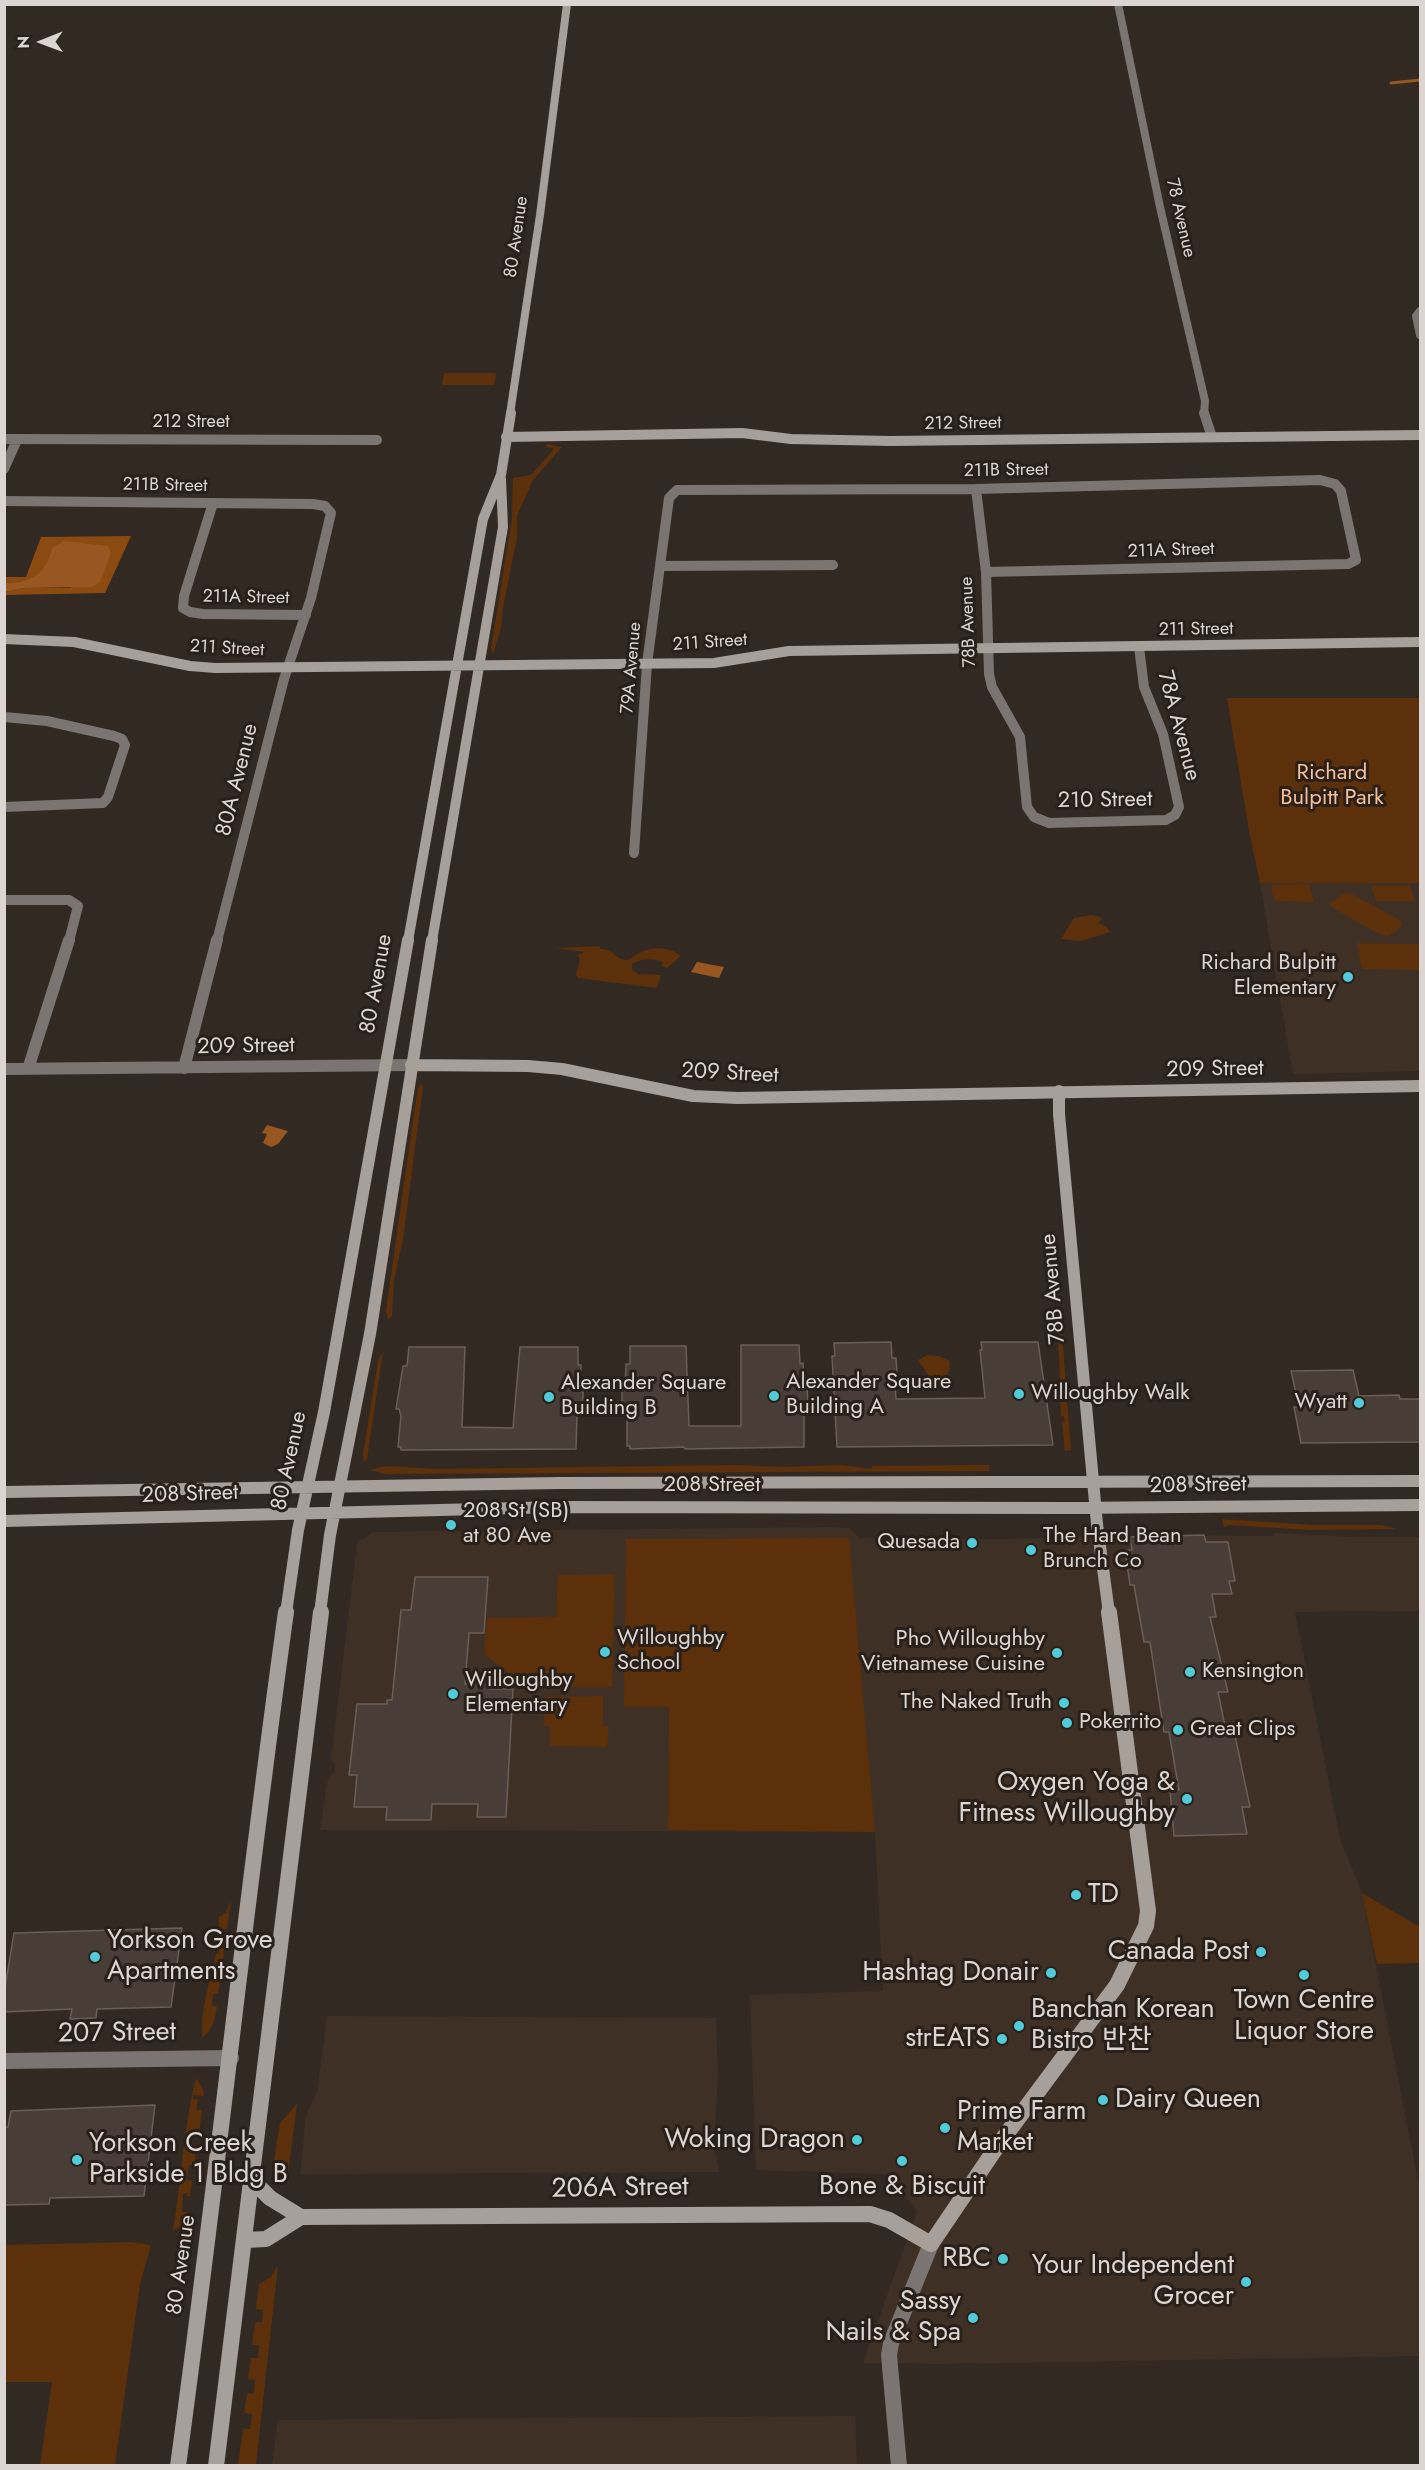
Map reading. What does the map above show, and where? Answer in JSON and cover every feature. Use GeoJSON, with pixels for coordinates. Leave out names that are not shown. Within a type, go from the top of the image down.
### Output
{"type":"FeatureCollection","features":[{"type":"Feature","properties":{"kind":"main road","name":"80 Avenue"},"geometry":{"type":"LineString","coordinates":[[216,2466],[302,1748],[334,1511],[370,1334],[411,1065],[503,528],[501,475],[540,214],[567,4]]}},
{"type":"Feature","properties":{"kind":"main road","name":"212 Street"},"geometry":{"type":"LineString","coordinates":[[507,437],[742,433],[791,439],[890,441],[1420,435]]}},
{"type":"Feature","properties":{"kind":"main road","name":"80 Avenue"},"geometry":{"type":"LineString","coordinates":[[178,2466],[231,2058],[267,1749],[302,1512],[324,1412],[483,519],[501,475]]}},
{"type":"Feature","properties":{"kind":"main road","name":"211 Street"},"geometry":{"type":"LineString","coordinates":[[4,639],[74,642],[190,666],[288,668],[714,663],[789,651],[1420,642]]}},
{"type":"Feature","properties":{"kind":"main road","name":"209 Street"},"geometry":{"type":"LineString","coordinates":[[411,1065],[528,1066],[562,1069],[693,1096],[738,1098],[1420,1086]]}},
{"type":"Feature","properties":{"kind":"main road","name":"78B Avenue"},"geometry":{"type":"LineString","coordinates":[[931,2244],[996,2148],[1117,1985],[1146,1926],[1148,1911],[1147,1886],[1093,1483],[1059,1114],[1059,1091]]}},
{"type":"Feature","properties":{"kind":"main road","name":"208 Street"},"geometry":{"type":"LineString","coordinates":[[4,1492],[339,1485],[1420,1481]]}},
{"type":"Feature","properties":{"kind":"main road","name":"208 Street"},"geometry":{"type":"LineString","coordinates":[[4,1521],[559,1507],[1096,1508],[1420,1505]]}},
{"type":"Feature","properties":{"kind":"main road"},"geometry":{"type":"LineString","coordinates":[[244,2240],[266,2239],[302,2217],[270,2198],[252,2180]]}},
{"type":"Feature","properties":{"kind":"main road","name":"206A Street"},"geometry":{"type":"LineString","coordinates":[[302,2217],[870,2214],[889,2220],[931,2244]]}},
{"type":"Feature","properties":{"kind":"street","name":"78 Avenue"},"geometry":{"type":"LineString","coordinates":[[1118,4],[1160,207],[1205,400],[1204,414],[1212,437]]}},
{"type":"Feature","properties":{"kind":"street"},"geometry":{"type":"LineString","coordinates":[[1420,310],[1416,316],[1420,334]]}},
{"type":"Feature","properties":{"kind":"street","name":"212 Street"},"geometry":{"type":"LineString","coordinates":[[4,440],[377,440]]}},
{"type":"Feature","properties":{"kind":"street"},"geometry":{"type":"LineString","coordinates":[[4,469],[17,440]]}},
{"type":"Feature","properties":{"kind":"street","name":"211B Street"},"geometry":{"type":"LineString","coordinates":[[677,490],[976,489],[1313,480],[1335,484],[1343,495],[1356,560]]}},
{"type":"Feature","properties":{"kind":"street","name":"78B Avenue"},"geometry":{"type":"LineString","coordinates":[[976,489],[986,572],[989,674],[992,687],[1020,737],[1027,807],[1034,817]]}},
{"type":"Feature","properties":{"kind":"street","name":"79A Avenue"},"geometry":{"type":"LineString","coordinates":[[634,853],[647,664],[669,498],[677,490]]}},
{"type":"Feature","properties":{"kind":"street","name":"211B Street"},"geometry":{"type":"LineString","coordinates":[[4,501],[325,506]]}},
{"type":"Feature","properties":{"kind":"street","name":"211A Street"},"geometry":{"type":"LineString","coordinates":[[213,503],[183,600],[183,608],[203,614],[306,615]]}},
{"type":"Feature","properties":{"kind":"street","name":"80A Avenue"},"geometry":{"type":"LineString","coordinates":[[184,1068],[284,679],[306,615],[331,513],[325,506]]}},
{"type":"Feature","properties":{"kind":"street","name":"211A Street"},"geometry":{"type":"LineString","coordinates":[[986,572],[1348,564],[1356,560]]}},
{"type":"Feature","properties":{"kind":"street"},"geometry":{"type":"LineString","coordinates":[[660,566],[833,565]]}},
{"type":"Feature","properties":{"kind":"street","name":"78A Avenue"},"geometry":{"type":"LineString","coordinates":[[1138,647],[1144,687],[1163,734],[1179,807],[1175,815]]}},
{"type":"Feature","properties":{"kind":"street"},"geometry":{"type":"LineString","coordinates":[[4,717],[46,721],[122,739],[125,745],[108,797],[103,803],[4,807]]}},
{"type":"Feature","properties":{"kind":"street","name":"210 Street"},"geometry":{"type":"LineString","coordinates":[[1034,817],[1049,823],[1166,820],[1175,815]]}},
{"type":"Feature","properties":{"kind":"street"},"geometry":{"type":"LineString","coordinates":[[4,900],[50,899],[75,903],[78,906],[28,1069]]}},
{"type":"Feature","properties":{"kind":"street","name":"209 Street"},"geometry":{"type":"LineString","coordinates":[[4,1069],[411,1065]]}},
{"type":"Feature","properties":{"kind":"street","name":"207 Street"},"geometry":{"type":"LineString","coordinates":[[4,2061],[231,2058]]}},
{"type":"Feature","properties":{"kind":"street"},"geometry":{"type":"LineString","coordinates":[[899,2466],[891,2343],[931,2244]]}},
{"type":"Feature","properties":{"kind":"shaded area"},"geometry":{"type":"Polygon","coordinates":[[[131,536],[105,593],[5,595],[5,592],[25,588],[71,588],[63,541],[52,547],[46,565],[36,576],[23,581],[5,583],[5,577],[26,577],[41,537],[131,536]]]}},
{"type":"Feature","properties":{"kind":"shaded area"},"geometry":{"type":"Polygon","coordinates":[[[63,541],[108,546],[111,553],[100,582],[93,587],[25,588],[5,592],[5,583],[23,581],[36,575],[46,564],[52,547],[63,541]]]}},
{"type":"Feature","properties":{"kind":"shaded area","name":"Richard Bulpitt Elementary"},"geometry":{"type":"Polygon","coordinates":[[[1260,883],[1420,883],[1420,1071],[1293,1074],[1260,883]]]}},
{"type":"Feature","properties":{"kind":"shaded area"},"geometry":{"type":"Polygon","coordinates":[[[697,962],[724,967],[719,978],[691,972],[697,962]]]}},
{"type":"Feature","properties":{"kind":"shaded area"},"geometry":{"type":"Polygon","coordinates":[[[267,1125],[288,1131],[278,1144],[271,1147],[263,1143],[267,1134],[262,1133],[267,1125]]]}},
{"type":"Feature","properties":{"kind":"shaded area"},"geometry":{"type":"Polygon","coordinates":[[[849,1528],[860,1538],[1271,1536],[1275,1533],[1350,1537],[1420,1537],[1420,1611],[1295,1612],[1340,1839],[1362,1893],[1420,2191],[1420,2356],[940,2364],[863,2363],[917,2211],[885,2174],[756,2170],[750,1995],[883,1991],[875,1832],[320,1830],[328,1778],[334,1773],[335,1763],[331,1760],[357,1544],[373,1532],[849,1528]]]}},
{"type":"Feature","properties":{"kind":"shaded area"},"geometry":{"type":"Polygon","coordinates":[[[327,2016],[716,2018],[718,2076],[714,2147],[719,2172],[300,2174],[306,2115],[317,2093],[327,2016]]]}},
{"type":"Feature","properties":{"kind":"shaded area"},"geometry":{"type":"Polygon","coordinates":[[[855,2416],[857,2465],[272,2465],[278,2420],[855,2416]]]}},
{"type":"Feature","properties":{"kind":"green space"},"geometry":{"type":"Polygon","coordinates":[[[444,373],[496,373],[494,385],[442,385],[444,373]]]}},
{"type":"Feature","properties":{"kind":"green space"},"geometry":{"type":"Polygon","coordinates":[[[547,444],[562,447],[533,480],[517,516],[517,537],[501,628],[493,655],[491,648],[512,518],[513,478],[531,475],[553,450],[553,448],[546,447],[547,444]]]}},
{"type":"Feature","properties":{"kind":"green space","name":"Richard Bulpitt Park"},"geometry":{"type":"Polygon","coordinates":[[[1227,698],[1420,698],[1420,883],[1260,883],[1227,698]]]}},
{"type":"Feature","properties":{"kind":"green space"},"geometry":{"type":"Polygon","coordinates":[[[1309,884],[1314,902],[1277,901],[1273,898],[1271,885],[1309,884]]]}},
{"type":"Feature","properties":{"kind":"green space"},"geometry":{"type":"Polygon","coordinates":[[[1371,886],[1410,886],[1415,901],[1376,901],[1371,886]]]}},
{"type":"Feature","properties":{"kind":"green space"},"geometry":{"type":"Polygon","coordinates":[[[1344,893],[1352,894],[1401,921],[1402,926],[1389,936],[1381,935],[1331,907],[1330,903],[1344,893]]]}},
{"type":"Feature","properties":{"kind":"green space"},"geometry":{"type":"Polygon","coordinates":[[[1091,915],[1103,918],[1098,923],[1107,927],[1110,932],[1081,941],[1061,939],[1074,918],[1091,915]]]}},
{"type":"Feature","properties":{"kind":"green space"},"geometry":{"type":"Polygon","coordinates":[[[1357,943],[1419,944],[1420,970],[1362,969],[1357,943]]]}},
{"type":"Feature","properties":{"kind":"green space"},"geometry":{"type":"Polygon","coordinates":[[[600,946],[600,949],[608,950],[625,960],[642,951],[654,948],[671,950],[681,956],[667,968],[661,966],[663,962],[651,959],[632,964],[632,970],[638,974],[661,975],[657,988],[578,978],[576,974],[580,960],[578,955],[584,952],[556,948],[600,946]]]}},
{"type":"Feature","properties":{"kind":"green space"},"geometry":{"type":"Polygon","coordinates":[[[422,1083],[403,1240],[394,1279],[392,1316],[388,1320],[386,1311],[415,1106],[418,1088],[422,1083]]]}},
{"type":"Feature","properties":{"kind":"green space"},"geometry":{"type":"Polygon","coordinates":[[[1057,1333],[1062,1334],[1071,1450],[1065,1451],[1062,1422],[1065,1422],[1064,1417],[1061,1416],[1057,1333]]]}},
{"type":"Feature","properties":{"kind":"green space"},"geometry":{"type":"Polygon","coordinates":[[[383,1351],[367,1459],[364,1462],[363,1454],[378,1361],[383,1351]]]}},
{"type":"Feature","properties":{"kind":"green space"},"geometry":{"type":"Polygon","coordinates":[[[927,1355],[939,1356],[950,1361],[949,1371],[945,1377],[937,1376],[931,1379],[918,1360],[927,1355]]]}},
{"type":"Feature","properties":{"kind":"green space"},"geometry":{"type":"Polygon","coordinates":[[[737,1465],[780,1467],[841,1465],[872,1469],[872,1466],[989,1465],[990,1471],[385,1474],[370,1470],[386,1466],[436,1469],[737,1465]]]}},
{"type":"Feature","properties":{"kind":"green space"},"geometry":{"type":"Polygon","coordinates":[[[1222,1519],[1313,1525],[1381,1525],[1396,1529],[1311,1530],[1229,1525],[1224,1527],[1222,1519]]]}},
{"type":"Feature","properties":{"kind":"green space"},"geometry":{"type":"Polygon","coordinates":[[[849,1538],[875,1832],[668,1830],[669,1707],[624,1707],[626,1539],[849,1538]]]}},
{"type":"Feature","properties":{"kind":"green space"},"geometry":{"type":"Polygon","coordinates":[[[615,1574],[612,1687],[527,1687],[484,1654],[487,1618],[556,1617],[558,1575],[615,1574]]]}},
{"type":"Feature","properties":{"kind":"green space"},"geometry":{"type":"Polygon","coordinates":[[[603,1696],[603,1726],[609,1726],[607,1747],[550,1746],[550,1726],[544,1726],[545,1697],[603,1696]]]}},
{"type":"Feature","properties":{"kind":"green space"},"geometry":{"type":"Polygon","coordinates":[[[1362,1893],[1420,1927],[1420,1963],[1377,1964],[1362,1893]]]}},
{"type":"Feature","properties":{"kind":"green space"},"geometry":{"type":"Polygon","coordinates":[[[231,1900],[227,1929],[221,1929],[220,1940],[225,1940],[223,1961],[217,1962],[215,1972],[221,1973],[218,1994],[213,1994],[212,2006],[217,2006],[215,2016],[211,2028],[202,2038],[202,2017],[206,1996],[216,1954],[219,1953],[219,1948],[217,1948],[219,1917],[226,1913],[231,1900]]]}},
{"type":"Feature","properties":{"kind":"green space"},"geometry":{"type":"Polygon","coordinates":[[[196,2078],[203,2089],[204,2096],[193,2095],[193,2099],[198,2099],[196,2110],[202,2110],[199,2133],[192,2134],[190,2149],[196,2150],[195,2165],[189,2165],[187,2180],[192,2181],[190,2196],[187,2196],[187,2193],[183,2194],[182,2212],[188,2212],[187,2224],[173,2230],[188,2116],[196,2078]]]}},
{"type":"Feature","properties":{"kind":"green space"},"geometry":{"type":"Polygon","coordinates":[[[297,2104],[288,2174],[272,2174],[280,2123],[297,2104]]]}},
{"type":"Feature","properties":{"kind":"green space"},"geometry":{"type":"Polygon","coordinates":[[[131,2242],[151,2245],[140,2284],[115,2465],[40,2465],[52,2382],[5,2382],[5,2245],[131,2242]]]}},
{"type":"Feature","properties":{"kind":"green space"},"geometry":{"type":"Polygon","coordinates":[[[278,2265],[256,2465],[238,2465],[243,2429],[250,2429],[252,2414],[244,2413],[247,2394],[254,2393],[255,2380],[248,2379],[251,2358],[258,2358],[259,2345],[252,2345],[255,2323],[262,2322],[263,2310],[256,2309],[259,2284],[271,2277],[278,2265]]]}},
{"type":"Feature","properties":{"kind":"building","name":"Willoughby Walk"},"geometry":{"type":"Polygon","coordinates":[[[891,1342],[892,1358],[896,1358],[897,1373],[894,1373],[896,1399],[985,1398],[981,1342],[1038,1342],[1053,1445],[837,1447],[832,1356],[835,1356],[834,1343],[891,1342]]]}},
{"type":"Feature","properties":{"kind":"building","name":"Alexander Square Building A"},"geometry":{"type":"Polygon","coordinates":[[[741,1345],[799,1345],[800,1364],[803,1363],[804,1387],[807,1387],[808,1404],[804,1404],[804,1447],[630,1449],[630,1446],[627,1446],[627,1414],[625,1415],[625,1407],[622,1407],[622,1388],[625,1388],[626,1364],[630,1364],[630,1346],[686,1346],[689,1426],[741,1426],[741,1345]]]}},
{"type":"Feature","properties":{"kind":"building","name":"Alexander Square Building B"},"geometry":{"type":"Polygon","coordinates":[[[409,1347],[465,1347],[462,1427],[513,1428],[520,1347],[578,1347],[583,1405],[579,1405],[577,1415],[576,1449],[401,1450],[401,1447],[398,1447],[401,1416],[399,1409],[396,1409],[403,1366],[407,1366],[409,1347]]]}},
{"type":"Feature","properties":{"kind":"building","name":"Wyatt"},"geometry":{"type":"Polygon","coordinates":[[[1353,1370],[1359,1396],[1399,1395],[1400,1399],[1420,1399],[1420,1442],[1301,1443],[1294,1407],[1299,1407],[1291,1371],[1353,1370]]]}},
{"type":"Feature","properties":{"kind":"building","name":"Kensington"},"geometry":{"type":"Polygon","coordinates":[[[1204,1535],[1206,1542],[1228,1542],[1235,1581],[1229,1581],[1232,1594],[1212,1594],[1216,1617],[1210,1617],[1228,1692],[1218,1692],[1226,1731],[1234,1731],[1250,1807],[1242,1807],[1247,1834],[1174,1836],[1170,1790],[1179,1790],[1169,1732],[1164,1732],[1150,1642],[1144,1642],[1134,1585],[1130,1585],[1125,1550],[1132,1550],[1130,1537],[1204,1535]]]}},
{"type":"Feature","properties":{"kind":"building","name":"Willoughby Elementary"},"geometry":{"type":"Polygon","coordinates":[[[415,1577],[488,1577],[484,1633],[469,1633],[465,1684],[489,1684],[489,1689],[513,1689],[506,1817],[477,1817],[478,1804],[432,1804],[431,1820],[386,1820],[387,1807],[354,1807],[357,1775],[349,1775],[357,1704],[387,1704],[387,1700],[392,1700],[401,1610],[411,1610],[415,1577]]]}},
{"type":"Feature","properties":{"kind":"building","name":"Yorkson Grove Apartments"},"geometry":{"type":"Polygon","coordinates":[[[182,1928],[171,2007],[97,2009],[96,2018],[70,2019],[72,2009],[4,2012],[4,1994],[14,1933],[182,1928]]]}},
{"type":"Feature","properties":{"kind":"building","name":"Yorkson Creek Parkside 1 Bldg B"},"geometry":{"type":"Polygon","coordinates":[[[155,2105],[144,2196],[50,2198],[49,2204],[4,2205],[4,2127],[8,2127],[11,2111],[155,2105]]]}},
{"type":"Feature","properties":{"kind":"waterway"},"geometry":{"type":"LineString","coordinates":[[1391,83],[1420,80]]}},
{"type":"Feature","properties":{"kind":"place","name":"Richard Bulpitt Elementary"},"geometry":{"type":"Point","coordinates":[1348,977]}},
{"type":"Feature","properties":{"kind":"place","name":"Willoughby Walk"},"geometry":{"type":"Point","coordinates":[1019,1394]}},
{"type":"Feature","properties":{"kind":"place","name":"Alexander Square Building A"},"geometry":{"type":"Point","coordinates":[774,1396]}},
{"type":"Feature","properties":{"kind":"place","name":"Alexander Square Building B"},"geometry":{"type":"Point","coordinates":[549,1397]}},
{"type":"Feature","properties":{"kind":"place","name":"Wyatt"},"geometry":{"type":"Point","coordinates":[1359,1403]}},
{"type":"Feature","properties":{"kind":"place","name":"208 St (SB) at 80 Ave"},"geometry":{"type":"Point","coordinates":[451,1525]}},
{"type":"Feature","properties":{"kind":"place","name":"Quesada"},"geometry":{"type":"Point","coordinates":[972,1543]}},
{"type":"Feature","properties":{"kind":"place","name":"The Hard Bean Brunch Co"},"geometry":{"type":"Point","coordinates":[1031,1550]}},
{"type":"Feature","properties":{"kind":"place","name":"Willoughby School"},"geometry":{"type":"Point","coordinates":[605,1652]}},
{"type":"Feature","properties":{"kind":"place","name":"Pho Willoughby Vietnamese Cuisine"},"geometry":{"type":"Point","coordinates":[1057,1653]}},
{"type":"Feature","properties":{"kind":"place","name":"Kensington"},"geometry":{"type":"Point","coordinates":[1190,1672]}},
{"type":"Feature","properties":{"kind":"place","name":"Willoughby Elementary"},"geometry":{"type":"Point","coordinates":[453,1694]}},
{"type":"Feature","properties":{"kind":"place","name":"The Naked Truth"},"geometry":{"type":"Point","coordinates":[1064,1703]}},
{"type":"Feature","properties":{"kind":"place","name":"Pokerrito"},"geometry":{"type":"Point","coordinates":[1067,1723]}},
{"type":"Feature","properties":{"kind":"place","name":"Great Clips"},"geometry":{"type":"Point","coordinates":[1178,1730]}},
{"type":"Feature","properties":{"kind":"place","name":"Oxygen Yoga & Fitness Willoughby"},"geometry":{"type":"Point","coordinates":[1187,1799]}},
{"type":"Feature","properties":{"kind":"place","name":"TD"},"geometry":{"type":"Point","coordinates":[1076,1895]}},
{"type":"Feature","properties":{"kind":"place","name":"Canada Post"},"geometry":{"type":"Point","coordinates":[1261,1952]}},
{"type":"Feature","properties":{"kind":"place","name":"Yorkson Grove Apartments"},"geometry":{"type":"Point","coordinates":[95,1957]}},
{"type":"Feature","properties":{"kind":"place","name":"Hashtag Donair"},"geometry":{"type":"Point","coordinates":[1051,1973]}},
{"type":"Feature","properties":{"kind":"place","name":"Town Centre Liquor Store"},"geometry":{"type":"Point","coordinates":[1304,1975]}},
{"type":"Feature","properties":{"kind":"place","name":"Banchan Korean Bistro 반찬"},"geometry":{"type":"Point","coordinates":[1019,2026]}},
{"type":"Feature","properties":{"kind":"place","name":"strEATS"},"geometry":{"type":"Point","coordinates":[1002,2039]}},
{"type":"Feature","properties":{"kind":"place","name":"Dairy Queen"},"geometry":{"type":"Point","coordinates":[1103,2100]}},
{"type":"Feature","properties":{"kind":"place","name":"Prime Farm Market"},"geometry":{"type":"Point","coordinates":[945,2128]}},
{"type":"Feature","properties":{"kind":"place","name":"Woking Dragon"},"geometry":{"type":"Point","coordinates":[857,2140]}},
{"type":"Feature","properties":{"kind":"place","name":"Yorkson Creek Parkside 1 Bldg B"},"geometry":{"type":"Point","coordinates":[77,2160]}},
{"type":"Feature","properties":{"kind":"place","name":"Bone & Biscuit"},"geometry":{"type":"Point","coordinates":[902,2161]}},
{"type":"Feature","properties":{"kind":"place","name":"RBC"},"geometry":{"type":"Point","coordinates":[1003,2259]}},
{"type":"Feature","properties":{"kind":"place","name":"Your Independent Grocer"},"geometry":{"type":"Point","coordinates":[1246,2282]}},
{"type":"Feature","properties":{"kind":"place","name":"Sassy Nails & Spa"},"geometry":{"type":"Point","coordinates":[973,2318]}}]}
